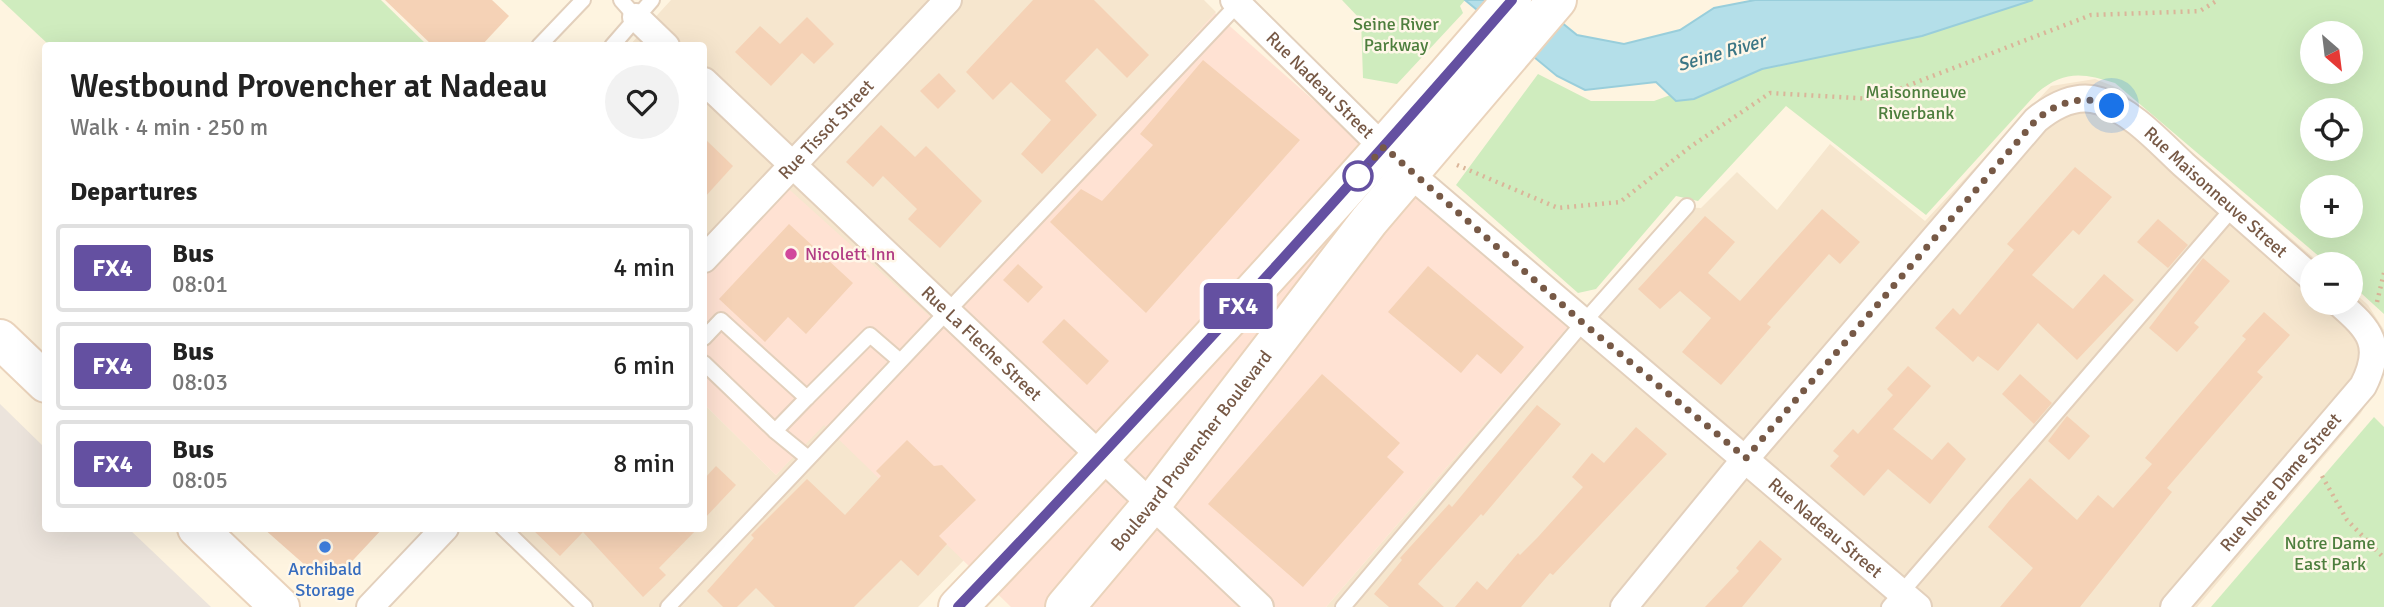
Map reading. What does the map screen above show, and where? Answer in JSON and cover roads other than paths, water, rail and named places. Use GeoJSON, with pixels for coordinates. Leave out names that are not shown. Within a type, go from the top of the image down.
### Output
{"type":"FeatureCollection","features":[{"type":"Feature","properties":{"kind":"main road","name":"Boulevard Provencher Boulevard"},"geometry":{"type":"LineString","coordinates":[[1444,105],[1511,0]]}},
{"type":"Feature","properties":{"kind":"main road","name":"Boulevard Provencher Boulevard"},"geometry":{"type":"LineString","coordinates":[[958,607],[1101,457],[1396,160],[1444,105],[1557,0]]}},
{"type":"Feature","properties":{"kind":"main road","name":"Boulevard Provencher Boulevard"},"geometry":{"type":"LineString","coordinates":[[1065,607],[1151,505],[1369,220],[1396,160]]}},
{"type":"Feature","properties":{"kind":"main road"},"geometry":{"type":"LineString","coordinates":[[0,340],[42,379]]}},
{"type":"Feature","properties":{"kind":"main road"},"geometry":{"type":"LineString","coordinates":[[201,532],[280,607]]}},
{"type":"Feature","properties":{"kind":"street","name":"Rue Tissot Street"},"geometry":{"type":"LineString","coordinates":[[707,256],[948,0]]}},
{"type":"Feature","properties":{"kind":"street","name":"Rue Nadeau Street"},"geometry":{"type":"LineString","coordinates":[[1236,2],[1396,160],[1583,323],[1746,458],[1903,602]]}},
{"type":"Feature","properties":{"kind":"street"},"geometry":{"type":"LineString","coordinates":[[636,6],[663,42]]}},
{"type":"Feature","properties":{"kind":"street","name":"Rue La Fleche Street"},"geometry":{"type":"LineString","coordinates":[[707,84],[1260,607]]}},
{"type":"Feature","properties":{"kind":"street","name":"Rue Maisonneuve Street"},"geometry":{"type":"LineString","coordinates":[[1746,458],[2036,120],[2049,109],[2076,99],[2097,100],[2112,106],[2143,128],[2300,268]]}},
{"type":"Feature","properties":{"kind":"street","name":"Rue Notre Dame Street"},"geometry":{"type":"LineString","coordinates":[[2174,607],[2363,386],[2374,362],[2375,349],[2364,325],[2353,315]]}},
{"type":"Feature","properties":{"kind":"street"},"geometry":{"type":"LineString","coordinates":[[1624,607],[1746,458]]}},
{"type":"Feature","properties":{"kind":"street"},"geometry":{"type":"LineString","coordinates":[[370,607],[441,532]]}},
{"type":"Feature","properties":{"kind":"lane"},"geometry":{"type":"LineString","coordinates":[[543,42],[583,0]]}},
{"type":"Feature","properties":{"kind":"lane"},"geometry":{"type":"LineString","coordinates":[[668,607],[1236,2]]}},
{"type":"Feature","properties":{"kind":"lane"},"geometry":{"type":"LineString","coordinates":[[614,42],[636,6]]}},
{"type":"Feature","properties":{"kind":"lane"},"geometry":{"type":"LineString","coordinates":[[1343,607],[1583,323],[1687,206]]}},
{"type":"Feature","properties":{"kind":"lane"},"geometry":{"type":"LineString","coordinates":[[1903,602],[2232,208]]}},
{"type":"Feature","properties":{"kind":"lane"},"geometry":{"type":"LineString","coordinates":[[707,335],[721,320],[807,398]]}},
{"type":"Feature","properties":{"kind":"lane"},"geometry":{"type":"LineString","coordinates":[[775,431],[870,335],[899,360]]}},
{"type":"Feature","properties":{"kind":"lane"},"geometry":{"type":"LineString","coordinates":[[707,366],[775,431],[808,458]]}},
{"type":"Feature","properties":{"kind":"lane"},"geometry":{"type":"LineString","coordinates":[[507,532],[585,607]]}},
{"type":"Feature","properties":{"kind":"water","name":"Seine River"},"geometry":{"type":"Polygon","coordinates":[[[1465,0],[1534,0],[1577,35],[1624,44],[1680,30],[1714,8],[1755,0],[2033,0],[1922,36],[1762,69],[1694,99],[1676,101],[1656,82],[1585,90],[1557,76],[1465,0]]]}},
{"type":"Feature","properties":{"kind":"place","name":"Nicolett Inn"},"geometry":{"type":"Point","coordinates":[791,254]}},
{"type":"Feature","properties":{"kind":"place","name":"Archibald Storage"},"geometry":{"type":"Point","coordinates":[325,547]}},
{"type":"Feature","properties":{"kind":"park label","name":"Seine River Parkway"},"geometry":{"type":"Point","coordinates":[1396,34]}},
{"type":"Feature","properties":{"kind":"park label","name":"Maisonneuve Riverbank"},"geometry":{"type":"Point","coordinates":[1916,102]}},
{"type":"Feature","properties":{"kind":"park label","name":"Notre Dame East Park"},"geometry":{"type":"Point","coordinates":[2330,553]}}]}
